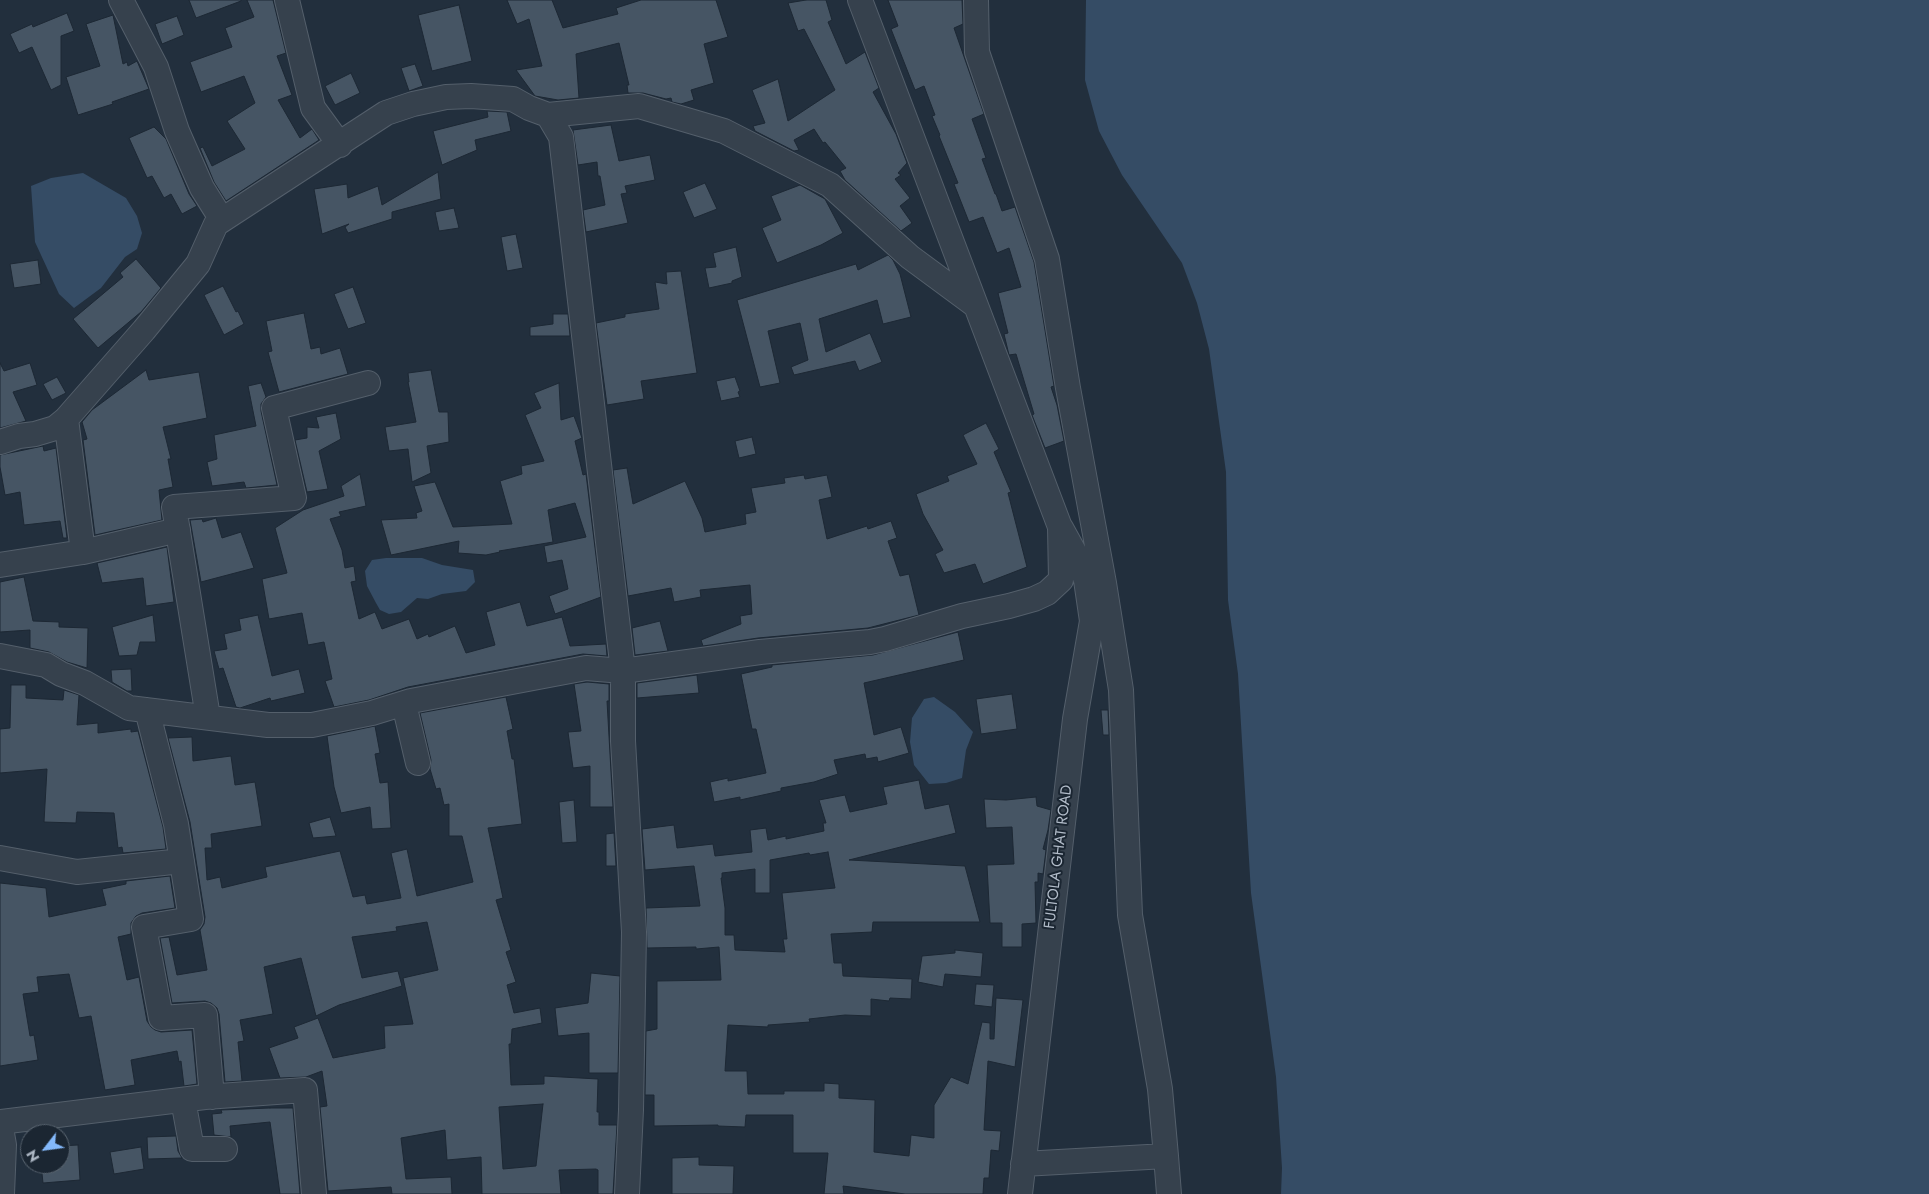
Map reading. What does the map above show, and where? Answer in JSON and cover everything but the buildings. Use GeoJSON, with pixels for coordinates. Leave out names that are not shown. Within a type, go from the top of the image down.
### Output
{"type":"FeatureCollection","features":[{"type":"Feature","properties":{"kind":"street"},"geometry":{"type":"LineString","coordinates":[[121,0],[156,67],[177,131],[202,188],[222,220]]}},
{"type":"Feature","properties":{"kind":"street"},"geometry":{"type":"LineString","coordinates":[[287,0],[313,108],[340,145]]}},
{"type":"Feature","properties":{"kind":"street"},"geometry":{"type":"LineString","coordinates":[[0,656],[46,665],[61,674],[85,683],[129,708],[268,725],[312,725],[372,713],[404,704],[586,668],[623,671],[760,652],[870,642],[962,616],[1034,599],[1047,593],[1061,580],[1060,527],[860,0]]}},
{"type":"Feature","properties":{"kind":"street"},"geometry":{"type":"LineString","coordinates":[[976,0],[977,52],[1047,259],[1068,388],[1104,583],[1121,690],[1130,915],[1160,1089],[1169,1194]]}},
{"type":"Feature","properties":{"kind":"street"},"geometry":{"type":"LineString","coordinates":[[0,442],[55,428],[66,419],[144,330],[198,264],[216,224],[340,145],[386,113],[412,104],[446,97],[492,96],[513,99],[529,108],[548,115],[639,106],[724,131],[830,185],[910,256],[975,305]]}},
{"type":"Feature","properties":{"kind":"street"},"geometry":{"type":"LineString","coordinates":[[548,115],[561,136],[623,671],[623,741],[634,932],[631,1110],[627,1194]]}},
{"type":"Feature","properties":{"kind":"street"},"geometry":{"type":"LineString","coordinates":[[208,717],[174,507],[294,498],[274,408],[368,383]]}},
{"type":"Feature","properties":{"kind":"street"},"geometry":{"type":"LineString","coordinates":[[66,419],[83,552]]}},
{"type":"Feature","properties":{"kind":"street","name":"FULTOLA GHAT ROAD"},"geometry":{"type":"LineString","coordinates":[[1020,1194],[1074,729],[1092,621],[1086,580],[1077,558],[1060,527]]}},
{"type":"Feature","properties":{"kind":"street"},"geometry":{"type":"LineString","coordinates":[[0,565],[83,552],[178,530]]}},
{"type":"Feature","properties":{"kind":"street"},"geometry":{"type":"LineString","coordinates":[[404,704],[418,763]]}},
{"type":"Feature","properties":{"kind":"street"},"geometry":{"type":"LineString","coordinates":[[147,710],[176,824],[191,919],[144,927],[162,1018],[204,1015],[212,1097]]}},
{"type":"Feature","properties":{"kind":"street"},"geometry":{"type":"LineString","coordinates":[[0,858],[76,872],[182,861]]}},
{"type":"Feature","properties":{"kind":"street"},"geometry":{"type":"LineString","coordinates":[[2,1194],[4,1145],[0,1122],[183,1100],[305,1090],[314,1194]]}},
{"type":"Feature","properties":{"kind":"street"},"geometry":{"type":"LineString","coordinates":[[183,1100],[192,1149],[225,1149]]}},
{"type":"Feature","properties":{"kind":"street"},"geometry":{"type":"LineString","coordinates":[[1023,1164],[1166,1156]]}},
{"type":"Feature","properties":{"kind":"water"},"geometry":{"type":"Polygon","coordinates":[[[1086,0],[1929,0],[1929,1194],[1281,1194],[1282,1168],[1276,1077],[1251,893],[1238,674],[1228,600],[1226,472],[1209,349],[1197,303],[1182,263],[1122,175],[1099,131],[1085,80],[1086,0]]]}},
{"type":"Feature","properties":{"kind":"water"},"geometry":{"type":"Polygon","coordinates":[[[83,173],[126,198],[137,216],[142,233],[137,249],[125,257],[101,288],[74,308],[59,294],[35,242],[31,186],[51,178],[83,173]]]}},
{"type":"Feature","properties":{"kind":"water"},"geometry":{"type":"Polygon","coordinates":[[[422,558],[442,565],[473,570],[475,582],[466,591],[442,594],[428,599],[417,598],[401,612],[389,614],[380,610],[376,603],[367,586],[365,571],[372,560],[422,558]]]}},
{"type":"Feature","properties":{"kind":"water"},"geometry":{"type":"Polygon","coordinates":[[[934,697],[955,712],[973,732],[966,750],[962,778],[946,783],[929,784],[914,765],[910,742],[912,718],[924,699],[934,697]]]}}]}
